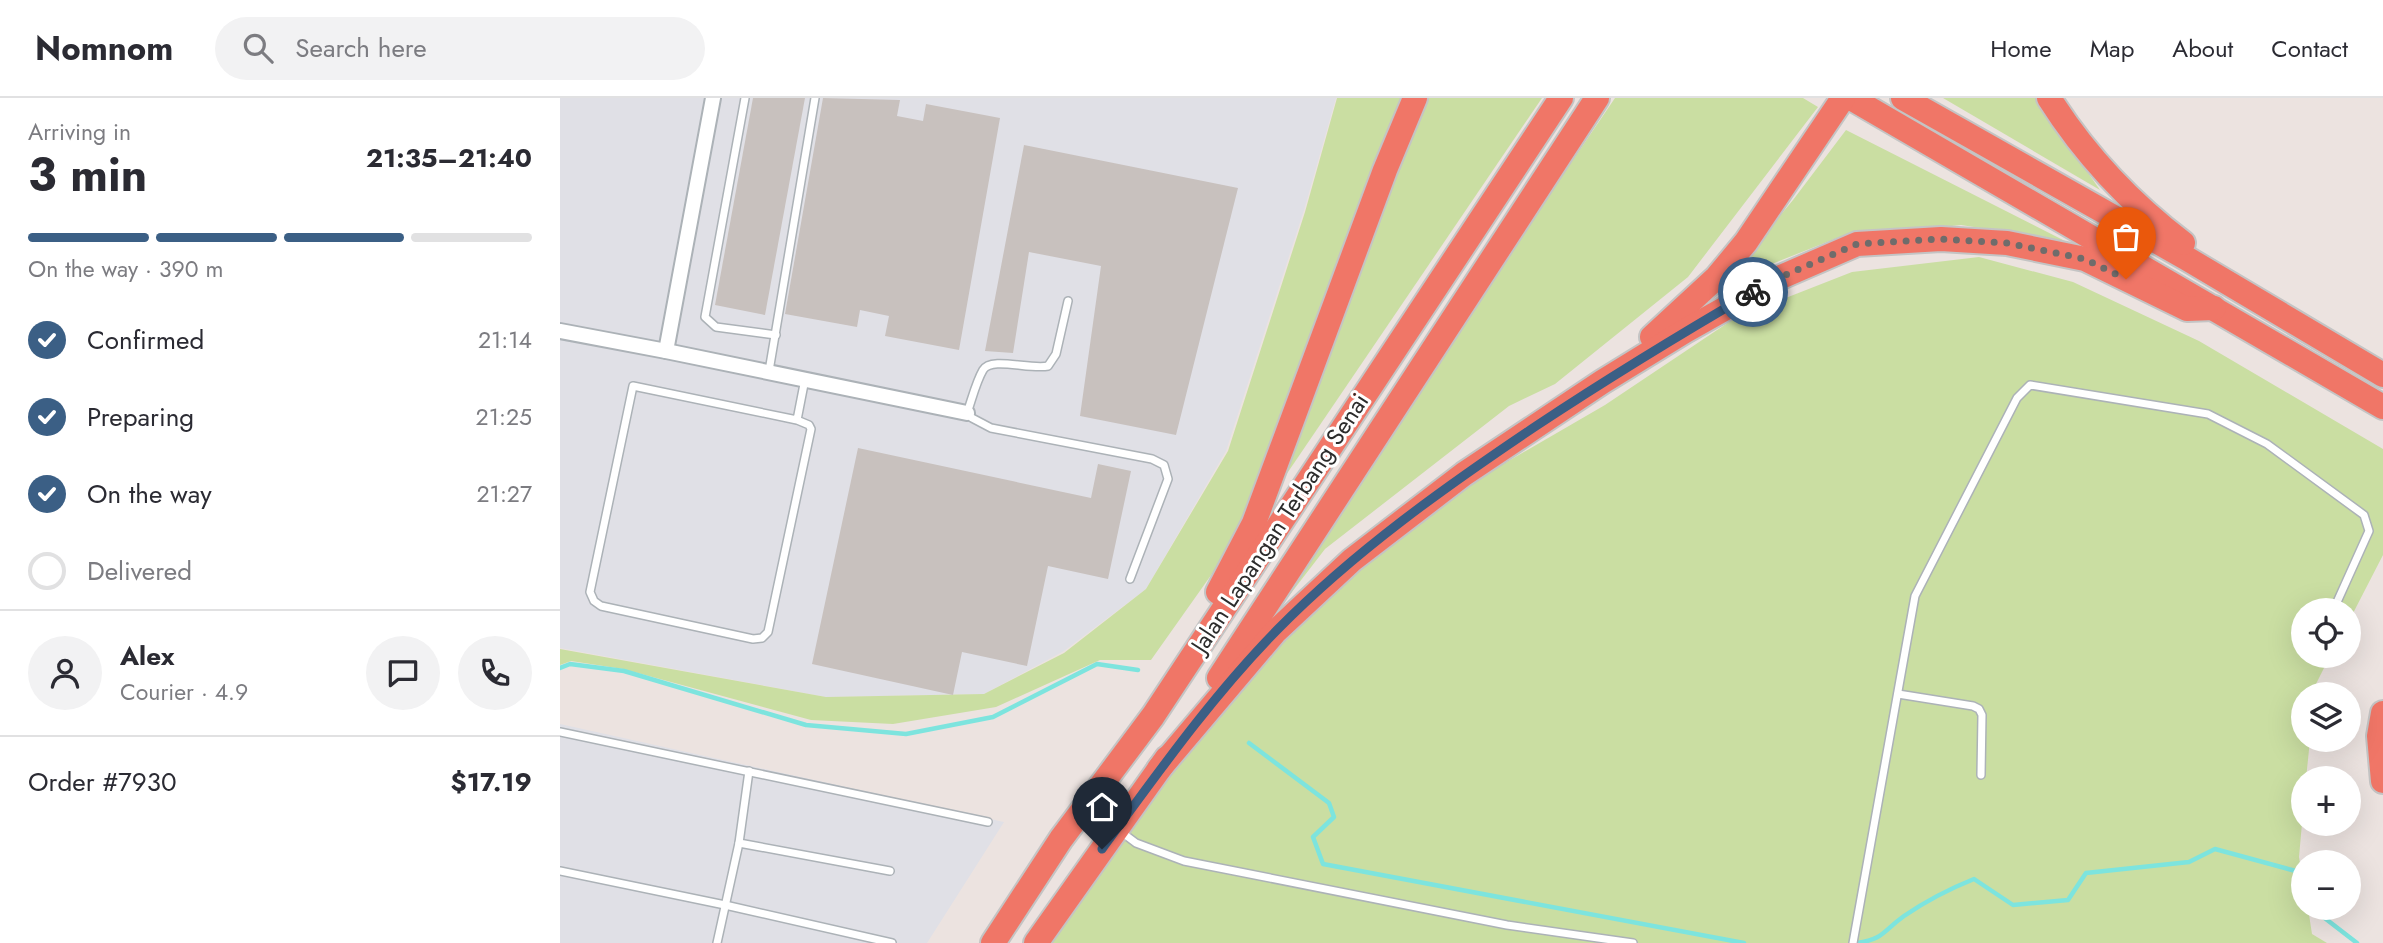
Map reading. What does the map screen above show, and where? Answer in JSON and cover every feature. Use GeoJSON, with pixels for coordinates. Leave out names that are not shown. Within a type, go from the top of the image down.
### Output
{"type":"FeatureCollection","features":[{"type":"Feature","properties":{"kind":"highway"},"geometry":{"type":"LineString","coordinates":[[1153,716],[1175,666],[1254,523],[1385,170],[1415,98]]}},
{"type":"Feature","properties":{"kind":"highway","name":"Jalan Lapangan Terbang Senai"},"geometry":{"type":"LineString","coordinates":[[993,943],[1061,839],[1153,716],[1561,98]]}},
{"type":"Feature","properties":{"kind":"highway","name":"Jalan Lapangan Terbang Senai"},"geometry":{"type":"LineString","coordinates":[[1035,943],[1159,769],[1597,98]]}},
{"type":"Feature","properties":{"kind":"highway"},"geometry":{"type":"LineString","coordinates":[[1602,382],[1717,277],[1746,242],[1843,98]]}},
{"type":"Feature","properties":{"kind":"highway"},"geometry":{"type":"LineString","coordinates":[[1851,98],[2383,407]]}},
{"type":"Feature","properties":{"kind":"highway"},"geometry":{"type":"LineString","coordinates":[[1903,98],[2383,375]]}},
{"type":"Feature","properties":{"kind":"highway"},"geometry":{"type":"LineString","coordinates":[[2049,98],[2065,124],[2116,186],[2144,212],[2269,308]]}},
{"type":"Feature","properties":{"kind":"highway"},"geometry":{"type":"LineString","coordinates":[[1159,769],[1275,632],[1352,560],[1464,474],[1602,382],[1781,277],[1857,244],[1941,239],[2007,243],[2085,259],[2187,309],[2214,308]]}},
{"type":"Feature","properties":{"kind":"highway"},"geometry":{"type":"LineString","coordinates":[[2383,713],[2379,736],[2383,781]]}},
{"type":"Feature","properties":{"kind":"street"},"geometry":{"type":"LineString","coordinates":[[666,351],[713,98]]}},
{"type":"Feature","properties":{"kind":"street"},"geometry":{"type":"LineString","coordinates":[[560,331],[967,413]]}},
{"type":"Feature","properties":{"kind":"lane"},"geometry":{"type":"LineString","coordinates":[[745,98],[705,317],[716,327],[776,335]]}},
{"type":"Feature","properties":{"kind":"lane"},"geometry":{"type":"LineString","coordinates":[[769,371],[814,98]]}},
{"type":"Feature","properties":{"kind":"lane"},"geometry":{"type":"LineString","coordinates":[[1068,301],[1056,354],[1048,366],[1036,369],[996,362],[988,364],[983,370],[967,413],[991,428],[1152,459],[1164,465],[1168,479],[1130,579]]}},
{"type":"Feature","properties":{"kind":"lane"},"geometry":{"type":"LineString","coordinates":[[797,420],[805,379]]}},
{"type":"Feature","properties":{"kind":"lane"},"geometry":{"type":"LineString","coordinates":[[1853,943],[1915,596],[2017,398],[2030,385],[2208,414],[2267,444],[2364,515],[2369,531],[2339,598]]}},
{"type":"Feature","properties":{"kind":"lane"},"geometry":{"type":"LineString","coordinates":[[633,386],[797,420],[809,425],[811,429],[768,632],[762,638],[753,639],[601,606],[594,601],[590,592],[633,386]]}},
{"type":"Feature","properties":{"kind":"lane"},"geometry":{"type":"LineString","coordinates":[[1898,694],[1979,709],[1982,715],[1981,775]]}},
{"type":"Feature","properties":{"kind":"lane"},"geometry":{"type":"LineString","coordinates":[[560,732],[988,822]]}},
{"type":"Feature","properties":{"kind":"lane"},"geometry":{"type":"LineString","coordinates":[[717,943],[739,843],[749,771]]}},
{"type":"Feature","properties":{"kind":"lane"},"geometry":{"type":"LineString","coordinates":[[1116,829],[1136,843],[1184,861],[1507,925],[1633,943]]}},
{"type":"Feature","properties":{"kind":"lane"},"geometry":{"type":"LineString","coordinates":[[739,843],[890,871]]}},
{"type":"Feature","properties":{"kind":"lane"},"geometry":{"type":"LineString","coordinates":[[560,871],[892,943]]}},
{"type":"Feature","properties":{"kind":"shaded area"},"geometry":{"type":"Polygon","coordinates":[[[560,98],[1336,98],[1304,210],[1226,451],[1146,589],[1064,651],[984,694],[826,697],[560,648],[560,98]]]}},
{"type":"Feature","properties":{"kind":"shaded area"},"geometry":{"type":"Polygon","coordinates":[[[560,724],[1004,822],[927,943],[560,943],[560,724]]]}},
{"type":"Feature","properties":{"kind":"green space"},"geometry":{"type":"Polygon","coordinates":[[[1337,98],[1407,98],[1248,511],[1214,571],[1151,660],[1100,660],[996,707],[893,724],[811,720],[623,669],[571,661],[560,665],[560,649],[826,697],[984,694],[1064,653],[1146,589],[1228,451],[1305,212],[1337,98]]]}},
{"type":"Feature","properties":{"kind":"green space"},"geometry":{"type":"Polygon","coordinates":[[[1424,98],[1542,98],[1267,503],[1424,98]]]}},
{"type":"Feature","properties":{"kind":"green space"},"geometry":{"type":"Polygon","coordinates":[[[1615,98],[1803,98],[1818,107],[1688,277],[1555,384],[1509,406],[1325,549],[1275,614],[1272,603],[1615,98]]]}},
{"type":"Feature","properties":{"kind":"green space"},"geometry":{"type":"Polygon","coordinates":[[[1943,98],[2036,98],[2100,190],[1943,98]]]}},
{"type":"Feature","properties":{"kind":"green space"},"geometry":{"type":"Polygon","coordinates":[[[1846,130],[2065,241],[1961,225],[1837,238],[1724,283],[1793,200],[1846,130]]]}},
{"type":"Feature","properties":{"kind":"green space"},"geometry":{"type":"Polygon","coordinates":[[[1979,257],[2073,282],[2199,341],[2383,449],[2383,555],[2361,598],[2291,598],[2291,668],[2324,668],[2317,682],[2291,682],[2291,752],[2309,752],[2307,766],[2291,766],[2291,836],[2301,836],[2300,850],[2291,850],[2291,920],[2310,920],[2312,934],[2327,943],[1049,943],[1184,748],[1271,643],[1424,510],[1605,405],[1735,318],[1852,272],[1979,257]]]}},
{"type":"Feature","properties":{"kind":"building"},"geometry":{"type":"Polygon","coordinates":[[[753,98],[805,98],[765,315],[715,305],[753,98]]]}},
{"type":"Feature","properties":{"kind":"building"},"geometry":{"type":"Polygon","coordinates":[[[823,98],[900,100],[897,116],[923,121],[926,104],[1000,118],[959,350],[885,336],[889,316],[860,310],[857,327],[785,314],[823,98]]]}},
{"type":"Feature","properties":{"kind":"building"},"geometry":{"type":"Polygon","coordinates":[[[1024,145],[1238,188],[1176,435],[1080,416],[1101,266],[1029,252],[1013,353],[985,351],[1024,145]]]}},
{"type":"Feature","properties":{"kind":"building"},"geometry":{"type":"Polygon","coordinates":[[[858,448],[1091,498],[1098,464],[1131,471],[1108,579],[1048,566],[1027,666],[962,652],[953,695],[812,664],[858,448]]]}},
{"type":"Feature","properties":{"kind":"waterway"},"geometry":{"type":"LineString","coordinates":[[560,668],[570,664],[624,671],[806,725],[906,734],[993,717],[1097,664],[1138,670]]}},
{"type":"Feature","properties":{"kind":"waterway"},"geometry":{"type":"LineString","coordinates":[[1249,743],[1329,803],[1334,817],[1313,837],[1323,864],[1744,943]]}},
{"type":"Feature","properties":{"kind":"waterway"},"geometry":{"type":"LineString","coordinates":[[1857,943],[1878,937],[1921,905],[1974,879],[2013,905],[2068,900],[2086,873],[2189,862],[2215,849],[2291,870]]}},
{"type":"Feature","properties":{"kind":"waterway"},"geometry":{"type":"LineString","coordinates":[[2327,920],[2357,943]]}},
{"type":"Feature","properties":{"kind":"way so far"},"geometry":{"type":"LineString","coordinates":[[1753,292],[1857,244],[1941,239],[2007,243],[2085,259],[2126,279]]}},
{"type":"Feature","properties":{"kind":"route"},"geometry":{"type":"LineString","coordinates":[[1102,849],[1159,769],[1275,632],[1352,560],[1464,474],[1602,382],[1753,292]]}}]}
